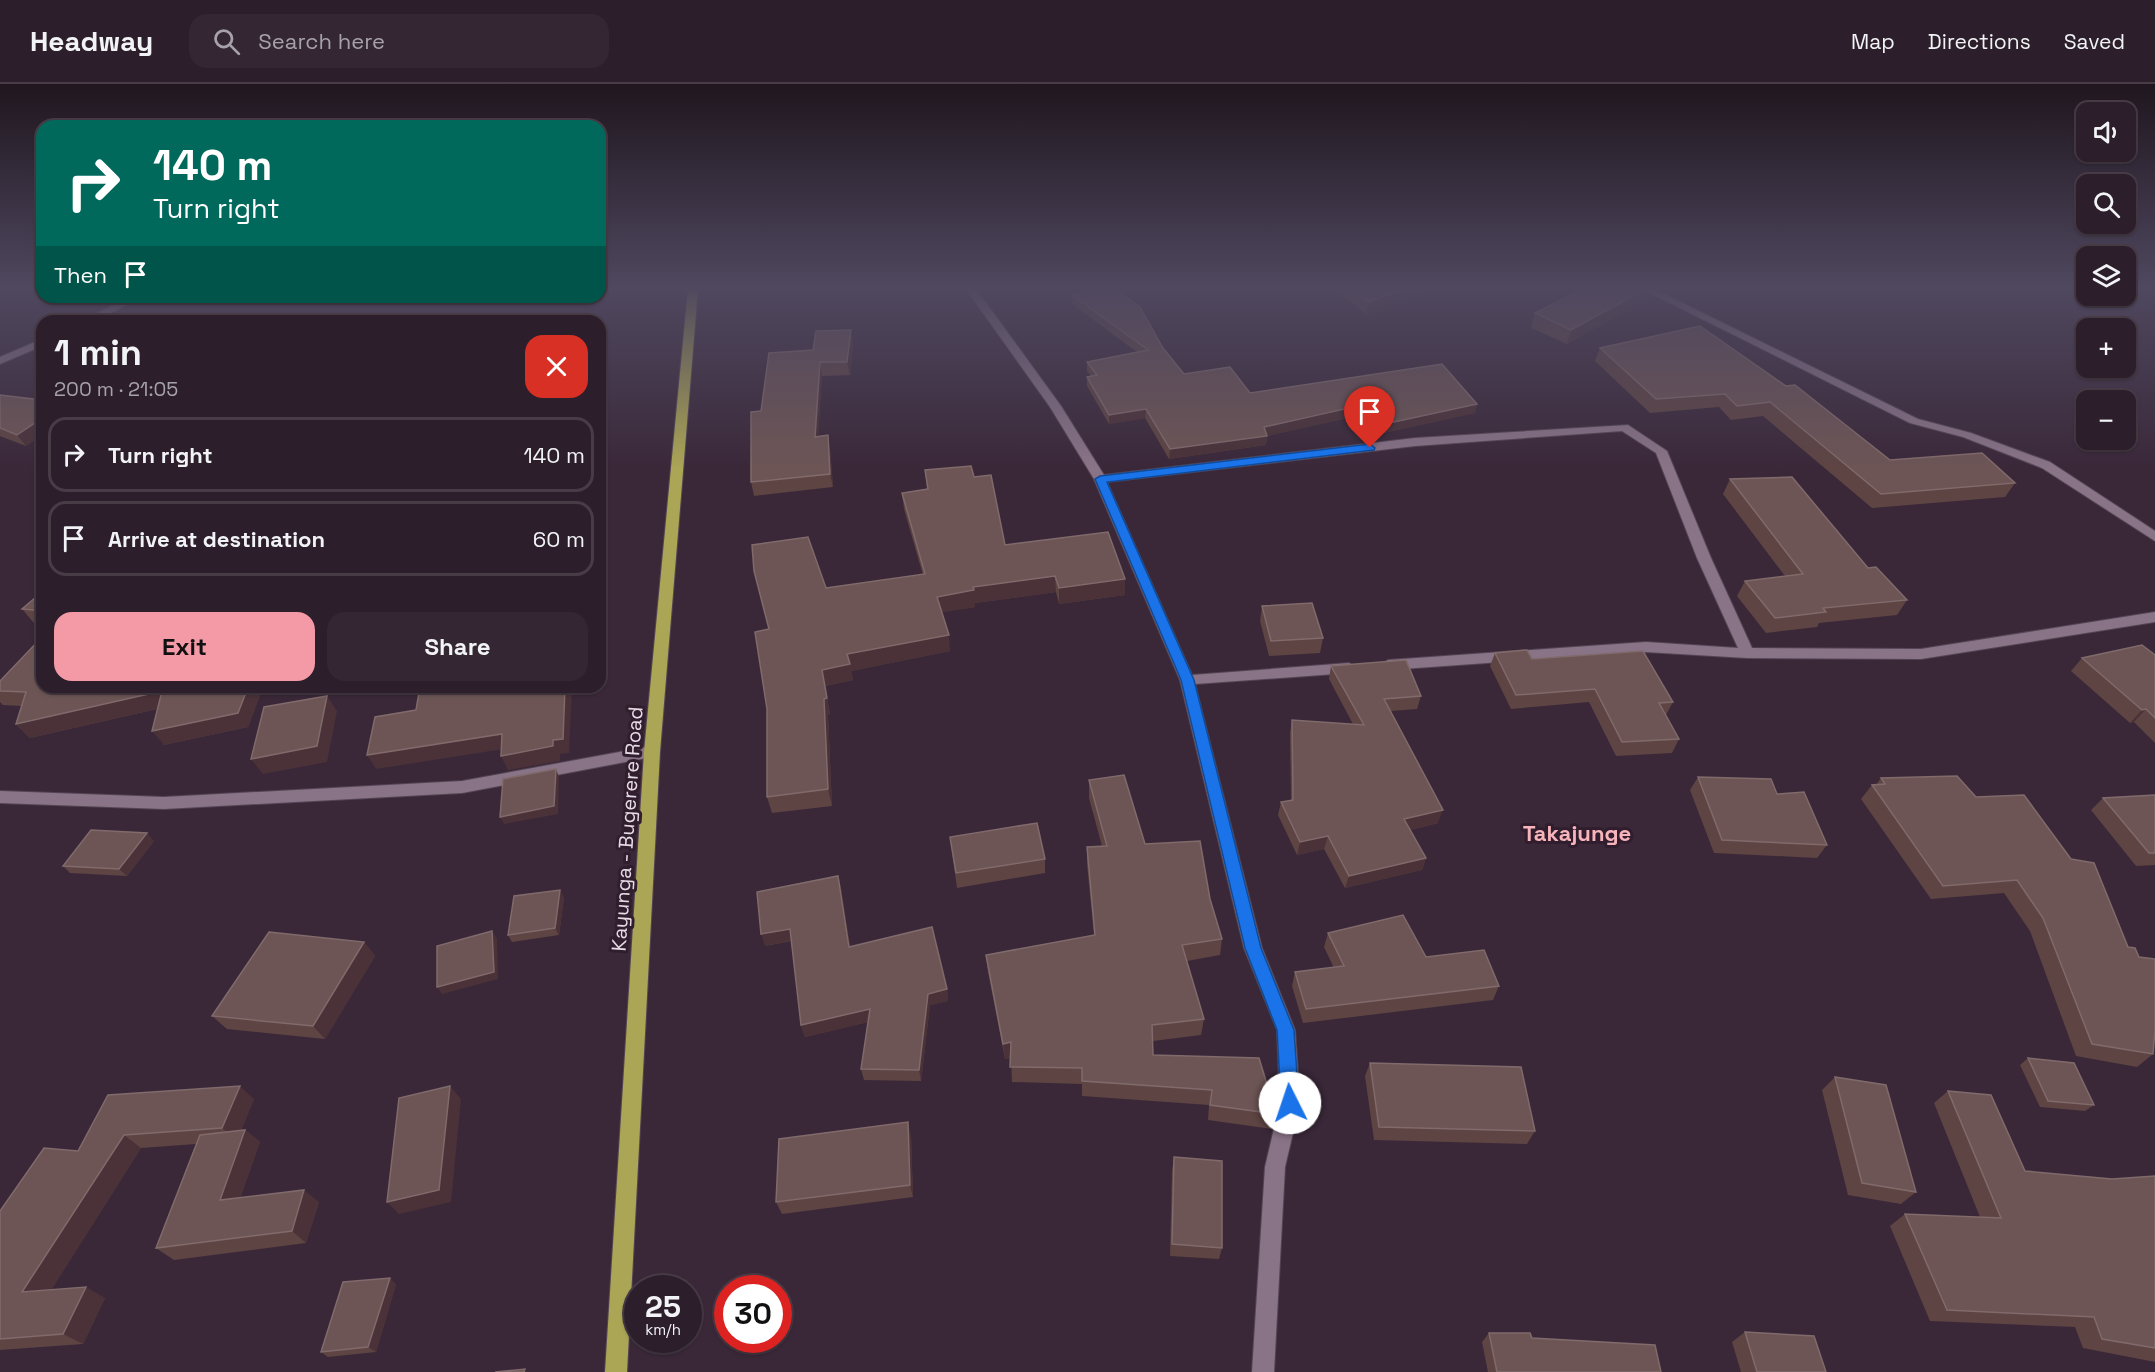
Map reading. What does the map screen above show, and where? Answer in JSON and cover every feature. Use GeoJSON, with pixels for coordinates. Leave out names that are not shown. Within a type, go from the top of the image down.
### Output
{"type":"FeatureCollection","features":[{"type":"Feature","properties":{"kind":"main road","name":"Kayunga - Bugerere Road"},"geometry":{"type":"LineString","coordinates":[[616,1372],[652,752],[689,349]]}},
{"type":"Feature","properties":{"kind":"street"},"geometry":{"type":"LineString","coordinates":[[0,361],[26,349]]}},
{"type":"Feature","properties":{"kind":"street"},"geometry":{"type":"LineString","coordinates":[[1014,349],[1055,406],[1100,479],[1187,680],[1253,948],[1286,1030],[1290,1103],[1275,1167],[1263,1372]]}},
{"type":"Feature","properties":{"kind":"street"},"geometry":{"type":"LineString","coordinates":[[1769,349],[1914,421],[1967,435],[2046,465],[2155,537]]}},
{"type":"Feature","properties":{"kind":"street"},"geometry":{"type":"LineString","coordinates":[[1100,479],[1415,442],[1624,427],[1661,451],[1704,558],[1747,653]]}},
{"type":"Feature","properties":{"kind":"street"},"geometry":{"type":"LineString","coordinates":[[1187,680],[1646,647],[1747,653],[1921,654],[2155,617]]}},
{"type":"Feature","properties":{"kind":"street"},"geometry":{"type":"LineString","coordinates":[[0,797],[164,803],[462,787],[652,752]]}},
{"type":"Feature","properties":{"kind":"building"},"geometry":{"type":"Polygon","coordinates":[[[849,349],[847,362],[820,362],[815,437],[828,435],[830,474],[751,482],[751,412],[761,411],[769,353],[849,349]]]}},
{"type":"Feature","properties":{"kind":"building"},"geometry":{"type":"Polygon","coordinates":[[[1164,349],[1184,374],[1230,367],[1250,393],[1442,364],[1477,404],[1371,427],[1353,407],[1264,427],[1267,436],[1170,449],[1146,409],[1109,415],[1087,377],[1097,375],[1087,362],[1164,349]]]}},
{"type":"Feature","properties":{"kind":"building"},"geometry":{"type":"Polygon","coordinates":[[[1601,349],[1733,349],[1786,386],[1795,385],[1890,460],[1982,453],[2015,483],[1881,494],[1770,402],[1737,406],[1725,394],[1656,399],[1601,349]]]}},
{"type":"Feature","properties":{"kind":"building"},"geometry":{"type":"Polygon","coordinates":[[[0,395],[36,399],[36,422],[17,435],[0,428],[0,395]]]}},
{"type":"Feature","properties":{"kind":"building"},"geometry":{"type":"Polygon","coordinates":[[[971,466],[974,477],[991,475],[1005,545],[1108,532],[1125,579],[1059,588],[1055,576],[973,587],[974,590],[937,597],[949,635],[847,654],[850,664],[822,670],[827,698],[824,699],[828,789],[767,797],[767,709],[755,632],[769,629],[754,571],[752,545],[808,537],[826,588],[925,574],[902,493],[928,489],[925,470],[971,466]]]}},
{"type":"Feature","properties":{"kind":"building"},"geometry":{"type":"Polygon","coordinates":[[[1792,477],[1868,568],[1876,567],[1907,600],[1823,608],[1826,612],[1775,618],[1745,581],[1803,574],[1730,479],[1792,477]]]}},
{"type":"Feature","properties":{"kind":"building"},"geometry":{"type":"Polygon","coordinates":[[[36,597],[36,610],[22,609],[36,597]]]}},
{"type":"Feature","properties":{"kind":"building"},"geometry":{"type":"Polygon","coordinates":[[[1312,603],[1323,638],[1271,641],[1262,606],[1312,603]]]}},
{"type":"Feature","properties":{"kind":"building"},"geometry":{"type":"Polygon","coordinates":[[[36,643],[36,693],[153,693],[16,724],[26,692],[0,691],[0,681],[36,643]]]}},
{"type":"Feature","properties":{"kind":"building"},"geometry":{"type":"Polygon","coordinates":[[[2142,645],[2155,655],[2155,718],[2146,709],[2142,710],[2082,658],[2142,645]]]}},
{"type":"Feature","properties":{"kind":"building"},"geometry":{"type":"Polygon","coordinates":[[[1527,650],[1532,659],[1643,651],[1673,702],[1659,703],[1679,739],[1622,742],[1595,689],[1516,695],[1495,653],[1527,650]]]}},
{"type":"Feature","properties":{"kind":"building"},"geometry":{"type":"Polygon","coordinates":[[[1406,660],[1421,696],[1384,699],[1443,810],[1404,819],[1426,858],[1349,876],[1328,836],[1300,842],[1281,802],[1293,800],[1292,720],[1364,725],[1331,666],[1406,660]]]}},
{"type":"Feature","properties":{"kind":"building"},"geometry":{"type":"Polygon","coordinates":[[[162,693],[246,693],[238,713],[152,731],[162,693]]]}},
{"type":"Feature","properties":{"kind":"building"},"geometry":{"type":"Polygon","coordinates":[[[419,693],[565,693],[563,739],[553,740],[553,746],[501,756],[502,734],[367,755],[375,717],[416,710],[419,693]]]}},
{"type":"Feature","properties":{"kind":"building"},"geometry":{"type":"Polygon","coordinates":[[[327,696],[317,746],[251,759],[264,707],[327,696]]]}},
{"type":"Feature","properties":{"kind":"building"},"geometry":{"type":"Polygon","coordinates":[[[556,769],[554,806],[500,817],[503,779],[556,769]]]}},
{"type":"Feature","properties":{"kind":"building"},"geometry":{"type":"Polygon","coordinates":[[[1124,775],[1145,844],[1200,841],[1210,899],[1222,939],[1182,945],[1204,1019],[1152,1025],[1153,1055],[1259,1058],[1276,1114],[1210,1105],[1212,1090],[1082,1081],[1082,1068],[1010,1067],[1011,1042],[1003,1044],[986,955],[1095,935],[1087,847],[1107,846],[1089,780],[1124,775]]]}},
{"type":"Feature","properties":{"kind":"building"},"geometry":{"type":"Polygon","coordinates":[[[1957,776],[1976,797],[2024,795],[2071,859],[2094,863],[2128,947],[2135,948],[2139,957],[2155,959],[2153,1054],[2092,1044],[2043,918],[2017,880],[1943,886],[1872,785],[1885,784],[1881,778],[1957,776]]]}},
{"type":"Feature","properties":{"kind":"building"},"geometry":{"type":"Polygon","coordinates":[[[1698,777],[1771,779],[1777,794],[1804,792],[1827,845],[1722,840],[1698,777]]]}},
{"type":"Feature","properties":{"kind":"building"},"geometry":{"type":"Polygon","coordinates":[[[2155,795],[2155,853],[2149,853],[2103,798],[2155,795]]]}},
{"type":"Feature","properties":{"kind":"building"},"geometry":{"type":"Polygon","coordinates":[[[1037,823],[1045,859],[956,873],[950,837],[1037,823]]]}},
{"type":"Feature","properties":{"kind":"building"},"geometry":{"type":"Polygon","coordinates":[[[91,830],[147,833],[119,869],[63,866],[91,830]]]}},
{"type":"Feature","properties":{"kind":"building"},"geometry":{"type":"Polygon","coordinates":[[[838,876],[849,947],[932,927],[947,989],[928,994],[919,1070],[861,1069],[870,1009],[801,1025],[790,929],[761,934],[757,892],[838,876]]]}},
{"type":"Feature","properties":{"kind":"building"},"geometry":{"type":"Polygon","coordinates":[[[560,890],[555,928],[508,935],[514,896],[560,890]]]}},
{"type":"Feature","properties":{"kind":"building"},"geometry":{"type":"Polygon","coordinates":[[[1403,915],[1426,957],[1484,950],[1499,986],[1306,1009],[1295,972],[1344,966],[1328,933],[1403,915]]]}},
{"type":"Feature","properties":{"kind":"building"},"geometry":{"type":"Polygon","coordinates":[[[492,931],[494,972],[437,987],[437,946],[492,931]]]}},
{"type":"Feature","properties":{"kind":"building"},"geometry":{"type":"Polygon","coordinates":[[[269,932],[364,942],[313,1026],[212,1016],[269,932]]]}},
{"type":"Feature","properties":{"kind":"building"},"geometry":{"type":"Polygon","coordinates":[[[2028,1058],[2074,1063],[2094,1105],[2048,1101],[2028,1058]]]}},
{"type":"Feature","properties":{"kind":"building"},"geometry":{"type":"Polygon","coordinates":[[[1370,1063],[1521,1067],[1535,1131],[1379,1127],[1370,1063]]]}},
{"type":"Feature","properties":{"kind":"building"},"geometry":{"type":"Polygon","coordinates":[[[1835,1077],[1886,1085],[1916,1192],[1862,1183],[1835,1077]]]}},
{"type":"Feature","properties":{"kind":"building"},"geometry":{"type":"Polygon","coordinates":[[[240,1086],[222,1128],[124,1135],[22,1292],[86,1287],[63,1334],[0,1339],[0,1211],[44,1148],[78,1151],[108,1095],[240,1086]]]}},
{"type":"Feature","properties":{"kind":"building"},"geometry":{"type":"Polygon","coordinates":[[[450,1086],[439,1190],[387,1202],[399,1098],[450,1086]]]}},
{"type":"Feature","properties":{"kind":"building"},"geometry":{"type":"Polygon","coordinates":[[[1948,1091],[1991,1095],[2025,1171],[2112,1179],[2155,1176],[2155,1348],[2102,1339],[2094,1317],[1947,1310],[1905,1214],[2001,1218],[1948,1091]]]}},
{"type":"Feature","properties":{"kind":"building"},"geometry":{"type":"Polygon","coordinates":[[[908,1122],[910,1185],[776,1202],[779,1139],[908,1122]]]}},
{"type":"Feature","properties":{"kind":"building"},"geometry":{"type":"Polygon","coordinates":[[[245,1130],[220,1200],[304,1190],[292,1231],[156,1248],[200,1135],[245,1130]]]}},
{"type":"Feature","properties":{"kind":"building"},"geometry":{"type":"Polygon","coordinates":[[[1174,1157],[1222,1161],[1222,1248],[1172,1244],[1174,1157]]]}},
{"type":"Feature","properties":{"kind":"building"},"geometry":{"type":"Polygon","coordinates":[[[390,1278],[368,1347],[321,1352],[343,1282],[390,1278]]]}},
{"type":"Feature","properties":{"kind":"building"},"geometry":{"type":"Polygon","coordinates":[[[1745,1332],[1814,1336],[1826,1372],[1757,1372],[1745,1332]]]}},
{"type":"Feature","properties":{"kind":"building"},"geometry":{"type":"Polygon","coordinates":[[[1489,1333],[1530,1333],[1532,1338],[1655,1345],[1661,1372],[1497,1372],[1489,1333]]]}},
{"type":"Feature","properties":{"kind":"building"},"geometry":{"type":"Polygon","coordinates":[[[525,1369],[524,1372],[495,1372],[525,1369]]]}},
{"type":"Feature","properties":{"kind":"district","name":"Takajunge"},"geometry":{"type":"Point","coordinates":[1577,833]}},
{"type":"Feature","properties":{"kind":"route"},"geometry":{"type":"LineString","coordinates":[[1290,1103],[1286,1030],[1253,948],[1187,680],[1122,535],[1100,479],[1370,448]]}}]}
